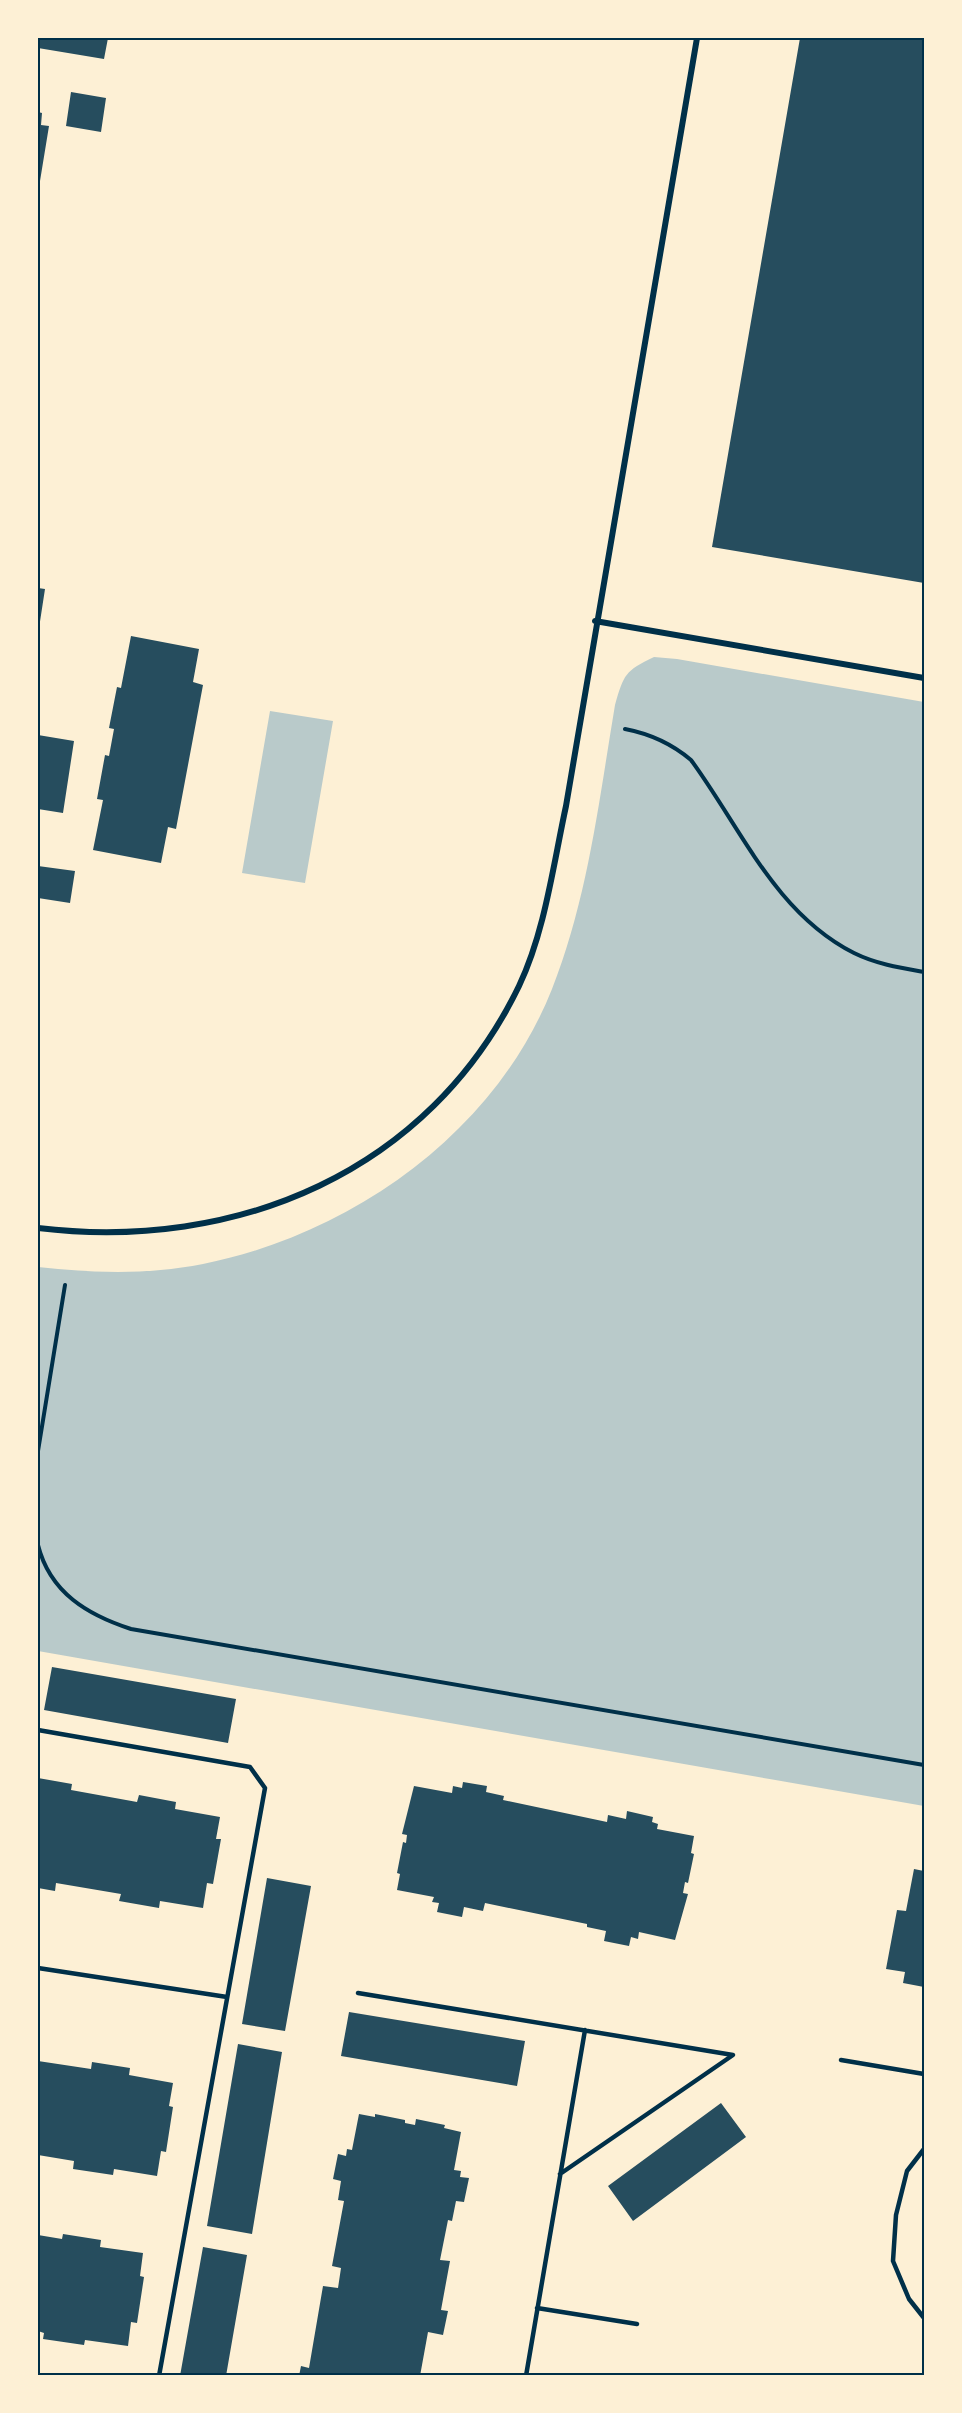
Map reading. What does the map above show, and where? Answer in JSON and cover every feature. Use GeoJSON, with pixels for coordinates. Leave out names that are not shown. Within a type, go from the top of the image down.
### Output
{"type":"FeatureCollection","features":[{"type":"Feature","properties":{"kind":"street"},"geometry":{"type":"LineString","coordinates":[[38,1228],[107,1234],[185,1226],[234,1216],[306,1193],[344,1175],[397,1140],[444,1097],[483,1048],[519,985],[542,921],[566,806],[595,621],[697,38]]}},
{"type":"Feature","properties":{"kind":"street"},"geometry":{"type":"LineString","coordinates":[[595,621],[924,678]]}},
{"type":"Feature","properties":{"kind":"lane"},"geometry":{"type":"LineString","coordinates":[[38,1730],[250,1767],[265,1788],[159,2376]]}},
{"type":"Feature","properties":{"kind":"lane"},"geometry":{"type":"LineString","coordinates":[[38,1968],[227,1997]]}},
{"type":"Feature","properties":{"kind":"lane"},"geometry":{"type":"LineString","coordinates":[[358,1993],[733,2055],[560,2174]]}},
{"type":"Feature","properties":{"kind":"lane"},"geometry":{"type":"LineString","coordinates":[[526,2376],[585,2030]]}},
{"type":"Feature","properties":{"kind":"lane"},"geometry":{"type":"LineString","coordinates":[[842,2060],[924,2074]]}},
{"type":"Feature","properties":{"kind":"lane"},"geometry":{"type":"LineString","coordinates":[[924,2149],[907,2171],[896,2215],[893,2261],[909,2299],[924,2318]]}},
{"type":"Feature","properties":{"kind":"lane"},"geometry":{"type":"LineString","coordinates":[[537,2308],[637,2324]]}},
{"type":"Feature","properties":{"kind":"path"},"geometry":{"type":"LineString","coordinates":[[625,729],[661,739],[676,747],[691,760],[767,875],[793,909],[825,936],[855,954],[881,963],[924,972]]}},
{"type":"Feature","properties":{"kind":"path"},"geometry":{"type":"LineString","coordinates":[[38,1451],[65,1285]]}},
{"type":"Feature","properties":{"kind":"path"},"geometry":{"type":"LineString","coordinates":[[38,1545],[50,1574],[71,1599],[99,1619],[131,1629],[924,1765]]}},
{"type":"Feature","properties":{"kind":"shaded area"},"geometry":{"type":"Polygon","coordinates":[[[654,657],[677,659],[924,702],[924,1806],[38,1651],[38,1267],[100,1272],[162,1270],[203,1264],[258,1249],[312,1229],[364,1202],[412,1169],[456,1131],[494,1088],[527,1041],[552,989],[575,920],[584,884],[618,695],[631,670],[654,657]]]}},
{"type":"Feature","properties":{"kind":"shaded area"},"geometry":{"type":"Polygon","coordinates":[[[270,711],[333,721],[305,883],[242,873],[270,711]]]}},
{"type":"Feature","properties":{"kind":"building"},"geometry":{"type":"Polygon","coordinates":[[[38,38],[108,38],[104,59],[38,48],[38,38]]]}},
{"type":"Feature","properties":{"kind":"building"},"geometry":{"type":"Polygon","coordinates":[[[800,38],[924,38],[924,583],[712,547],[800,38]]]}},
{"type":"Feature","properties":{"kind":"building"},"geometry":{"type":"Polygon","coordinates":[[[71,92],[106,98],[101,132],[66,126],[71,92]]]}},
{"type":"Feature","properties":{"kind":"building"},"geometry":{"type":"Polygon","coordinates":[[[38,112],[42,113],[41,125],[49,126],[40,181],[38,181],[38,112]]]}},
{"type":"Feature","properties":{"kind":"building"},"geometry":{"type":"Polygon","coordinates":[[[38,588],[45,589],[39,628],[38,628],[38,588]]]}},
{"type":"Feature","properties":{"kind":"building"},"geometry":{"type":"Polygon","coordinates":[[[131,636],[199,649],[193,682],[203,685],[176,829],[168,827],[161,863],[93,850],[103,800],[97,799],[105,755],[109,756],[114,729],[109,728],[117,687],[121,688],[131,636]]]}},
{"type":"Feature","properties":{"kind":"building"},"geometry":{"type":"Polygon","coordinates":[[[38,735],[74,741],[63,813],[38,809],[38,735]]]}},
{"type":"Feature","properties":{"kind":"building"},"geometry":{"type":"Polygon","coordinates":[[[38,866],[75,871],[70,903],[38,898],[38,866]]]}},
{"type":"Feature","properties":{"kind":"building"},"geometry":{"type":"Polygon","coordinates":[[[52,1667],[236,1699],[228,1743],[44,1710],[52,1667]]]}},
{"type":"Feature","properties":{"kind":"building"},"geometry":{"type":"Polygon","coordinates":[[[38,1778],[72,1784],[71,1790],[137,1802],[139,1795],[176,1802],[175,1809],[220,1817],[216,1839],[221,1839],[213,1884],[207,1883],[203,1908],[160,1901],[159,1908],[119,1901],[121,1894],[56,1883],[55,1891],[38,1888],[38,1778]]]}},
{"type":"Feature","properties":{"kind":"building"},"geometry":{"type":"Polygon","coordinates":[[[463,1782],[487,1786],[486,1792],[504,1796],[503,1800],[607,1822],[608,1815],[626,1819],[627,1811],[653,1817],[652,1822],[658,1824],[657,1829],[694,1836],[691,1853],[694,1854],[688,1883],[685,1882],[683,1893],[688,1894],[675,1940],[639,1932],[638,1939],[631,1937],[629,1946],[604,1941],[606,1931],[587,1927],[587,1924],[485,1903],[483,1911],[464,1907],[462,1917],[437,1912],[439,1903],[432,1902],[434,1897],[397,1890],[400,1874],[397,1873],[403,1842],[406,1843],[407,1835],[402,1834],[414,1786],[452,1793],[453,1786],[462,1788],[463,1782]]]}},
{"type":"Feature","properties":{"kind":"building"},"geometry":{"type":"Polygon","coordinates":[[[914,1869],[924,1871],[924,1987],[903,1983],[905,1972],[886,1969],[897,1910],[906,1911],[914,1869]]]}},
{"type":"Feature","properties":{"kind":"building"},"geometry":{"type":"Polygon","coordinates":[[[267,1878],[311,1886],[285,2031],[242,2024],[267,1878]]]}},
{"type":"Feature","properties":{"kind":"building"},"geometry":{"type":"Polygon","coordinates":[[[349,2012],[525,2041],[517,2086],[341,2056],[349,2012]]]}},
{"type":"Feature","properties":{"kind":"building"},"geometry":{"type":"Polygon","coordinates":[[[238,2044],[282,2052],[252,2234],[207,2226],[238,2044]]]}},
{"type":"Feature","properties":{"kind":"building"},"geometry":{"type":"Polygon","coordinates":[[[38,2061],[91,2069],[92,2062],[130,2068],[129,2075],[173,2083],[169,2106],[173,2107],[166,2152],[161,2151],[157,2176],[114,2169],[113,2175],[73,2169],[74,2161],[38,2155],[38,2061]]]}},
{"type":"Feature","properties":{"kind":"building"},"geometry":{"type":"Polygon","coordinates":[[[721,2103],[746,2137],[633,2221],[608,2186],[721,2103]]]}},
{"type":"Feature","properties":{"kind":"building"},"geometry":{"type":"Polygon","coordinates":[[[359,2114],[375,2117],[375,2114],[405,2120],[405,2123],[415,2125],[416,2119],[445,2125],[444,2128],[461,2132],[454,2170],[461,2171],[460,2177],[469,2178],[464,2202],[456,2201],[452,2221],[448,2220],[440,2260],[450,2261],[441,2310],[448,2311],[443,2335],[428,2332],[420,2376],[299,2376],[301,2366],[309,2368],[323,2286],[338,2288],[341,2268],[332,2266],[344,2201],[338,2200],[341,2181],[333,2179],[338,2154],[346,2156],[347,2149],[352,2150],[359,2114]]]}},
{"type":"Feature","properties":{"kind":"building"},"geometry":{"type":"Polygon","coordinates":[[[63,2234],[101,2240],[100,2247],[143,2253],[140,2276],[144,2277],[137,2323],[131,2322],[128,2346],[85,2340],[84,2345],[43,2339],[44,2333],[38,2331],[38,2235],[62,2239],[63,2234]]]}},
{"type":"Feature","properties":{"kind":"building"},"geometry":{"type":"Polygon","coordinates":[[[203,2247],[247,2255],[226,2376],[180,2376],[203,2247]]]}}]}
